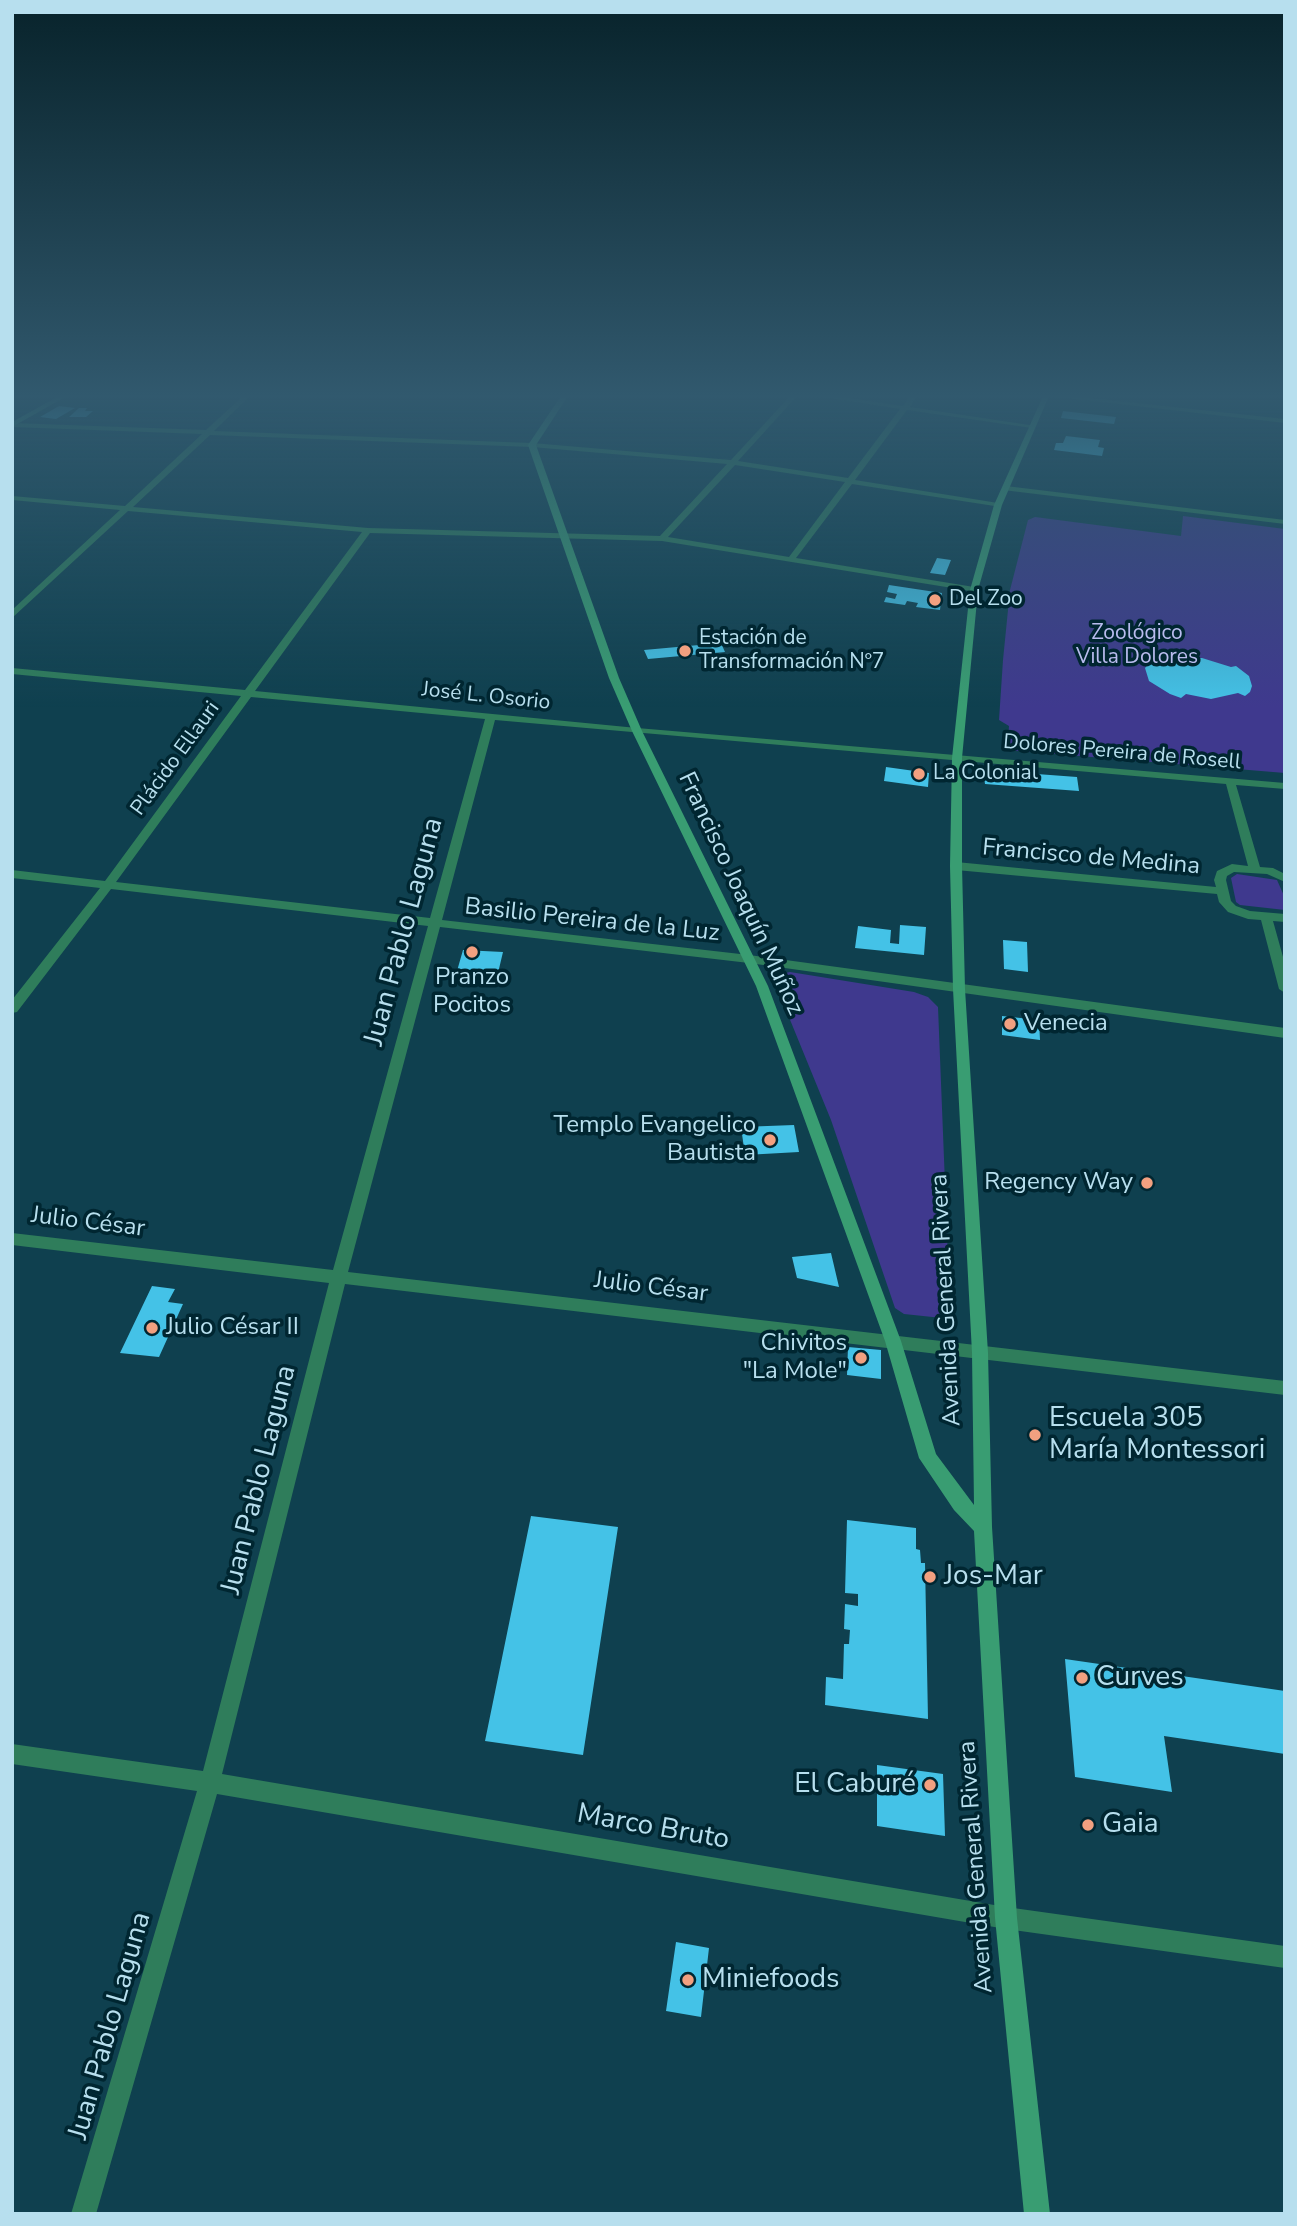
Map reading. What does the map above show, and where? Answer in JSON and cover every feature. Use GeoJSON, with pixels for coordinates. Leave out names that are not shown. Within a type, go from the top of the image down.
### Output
{"type":"FeatureCollection","features":[{"type":"Feature","properties":{"kind":"main road","name":"Francisco Joaquín Muñoz"},"geometry":{"type":"LineString","coordinates":[[550,500],[614,678],[637,731],[762,986],[893,1341],[928,1458],[960,1504],[983,1527]]}},
{"type":"Feature","properties":{"kind":"main road","name":"Avenida General Rivera"},"geometry":{"type":"LineString","coordinates":[[1000,500],[974,590],[957,758],[956,866],[959,989],[980,1353],[983,1527],[1006,1918],[1037,2214]]}},
{"type":"Feature","properties":{"kind":"street"},"geometry":{"type":"LineString","coordinates":[[36,500],[368,530],[663,539],[974,590]]}},
{"type":"Feature","properties":{"kind":"street"},"geometry":{"type":"LineString","coordinates":[[12,615],[135,500]]}},
{"type":"Feature","properties":{"kind":"street"},"geometry":{"type":"LineString","coordinates":[[663,539],[699,500]]}},
{"type":"Feature","properties":{"kind":"street"},"geometry":{"type":"LineString","coordinates":[[791,560],[837,500]]}},
{"type":"Feature","properties":{"kind":"street"},"geometry":{"type":"LineString","coordinates":[[967,500],[998,505]]}},
{"type":"Feature","properties":{"kind":"street"},"geometry":{"type":"LineString","coordinates":[[1103,500],[1285,522]]}},
{"type":"Feature","properties":{"kind":"street","name":"Plácido Ellauri"},"geometry":{"type":"LineString","coordinates":[[12,1009],[107,885],[368,530]]}},
{"type":"Feature","properties":{"kind":"street","name":"José L. Osorio"},"geometry":{"type":"LineString","coordinates":[[12,671],[637,731],[957,758]]}},
{"type":"Feature","properties":{"kind":"street","name":"Juan Pablo Laguna"},"geometry":{"type":"LineString","coordinates":[[83,2214],[210,1782],[339,1276],[491,717]]}},
{"type":"Feature","properties":{"kind":"street","name":"Dolores Pereira de Rosell"},"geometry":{"type":"LineString","coordinates":[[957,758],[1285,786]]}},
{"type":"Feature","properties":{"kind":"street"},"geometry":{"type":"LineString","coordinates":[[1230,781],[1255,870],[1269,871],[1285,878]]}},
{"type":"Feature","properties":{"kind":"street","name":"Francisco de Medina"},"geometry":{"type":"LineString","coordinates":[[956,866],[1223,891]]}},
{"type":"Feature","properties":{"kind":"street","name":"Francisco de Medina"},"geometry":{"type":"LineString","coordinates":[[1255,870],[1232,868],[1221,874],[1223,891],[1239,912],[1285,918]]}},
{"type":"Feature","properties":{"kind":"street","name":"Basilio Pereira de la Luz"},"geometry":{"type":"LineString","coordinates":[[12,874],[750,959],[1285,1033]]}},
{"type":"Feature","properties":{"kind":"street"},"geometry":{"type":"LineString","coordinates":[[1266,917],[1285,989]]}},
{"type":"Feature","properties":{"kind":"street","name":"Julio César"},"geometry":{"type":"LineString","coordinates":[[12,1239],[1285,1388]]}},
{"type":"Feature","properties":{"kind":"street","name":"Marco Bruto"},"geometry":{"type":"LineString","coordinates":[[12,1754],[210,1782],[1006,1918],[1285,1957]]}},
{"type":"Feature","properties":{"kind":"green space","name":"Zoológico Villa Dolores"},"geometry":{"type":"Polygon","coordinates":[[[1183,516],[1285,529],[1285,773],[1007,750],[1009,726],[999,720],[1003,660],[1010,590],[1028,520],[1035,517],[1181,536],[1183,516]]]}},
{"type":"Feature","properties":{"kind":"green space"},"geometry":{"type":"Polygon","coordinates":[[[1237,874],[1277,880],[1285,898],[1285,910],[1240,905],[1236,902],[1231,878],[1237,874]]]}},
{"type":"Feature","properties":{"kind":"green space"},"geometry":{"type":"Polygon","coordinates":[[[790,972],[914,992],[928,997],[938,1007],[950,1310],[942,1318],[904,1314],[895,1308],[831,1120],[775,983],[781,974],[790,972]]]}},
{"type":"Feature","properties":{"kind":"building"},"geometry":{"type":"Polygon","coordinates":[[[937,558],[951,560],[945,575],[930,573],[937,558]]]}},
{"type":"Feature","properties":{"kind":"building"},"geometry":{"type":"Polygon","coordinates":[[[889,585],[942,593],[940,610],[916,607],[918,603],[907,601],[905,605],[884,602],[886,597],[895,599],[897,594],[887,592],[889,585]]]}},
{"type":"Feature","properties":{"kind":"building","name":"Estación de Transformación Nº7"},"geometry":{"type":"Polygon","coordinates":[[[721,643],[725,652],[648,659],[644,650],[721,643]]]}},
{"type":"Feature","properties":{"kind":"building"},"geometry":{"type":"Polygon","coordinates":[[[1171,653],[1178,658],[1202,658],[1231,667],[1236,666],[1249,676],[1252,686],[1250,692],[1245,696],[1238,693],[1211,699],[1186,694],[1181,698],[1170,694],[1149,681],[1145,668],[1150,662],[1171,653]]]}},
{"type":"Feature","properties":{"kind":"building"},"geometry":{"type":"Polygon","coordinates":[[[886,767],[929,773],[928,787],[884,781],[886,767]]]}},
{"type":"Feature","properties":{"kind":"building"},"geometry":{"type":"Polygon","coordinates":[[[983,770],[1077,777],[1079,791],[985,784],[983,770]]]}},
{"type":"Feature","properties":{"kind":"building"},"geometry":{"type":"Polygon","coordinates":[[[900,925],[926,927],[924,955],[855,948],[858,926],[891,930],[890,943],[899,944],[900,925]]]}},
{"type":"Feature","properties":{"kind":"building"},"geometry":{"type":"Polygon","coordinates":[[[1003,940],[1027,942],[1028,972],[1004,969],[1003,940]]]}},
{"type":"Feature","properties":{"kind":"building"},"geometry":{"type":"Polygon","coordinates":[[[463,950],[503,952],[498,973],[457,971],[463,950]]]}},
{"type":"Feature","properties":{"kind":"building"},"geometry":{"type":"Polygon","coordinates":[[[1002,1016],[1039,1020],[1040,1040],[1002,1035],[1002,1016]]]}},
{"type":"Feature","properties":{"kind":"building","name":"Templo Evangelico Bautista"},"geometry":{"type":"Polygon","coordinates":[[[794,1125],[799,1152],[745,1155],[741,1127],[794,1125]]]}},
{"type":"Feature","properties":{"kind":"building"},"geometry":{"type":"Polygon","coordinates":[[[831,1253],[839,1287],[797,1278],[792,1257],[831,1253]]]}},
{"type":"Feature","properties":{"kind":"building","name":"Julio César II"},"geometry":{"type":"Polygon","coordinates":[[[152,1286],[175,1289],[168,1302],[183,1304],[159,1357],[120,1353],[152,1286]]]}},
{"type":"Feature","properties":{"kind":"building"},"geometry":{"type":"Polygon","coordinates":[[[848,1347],[881,1350],[881,1379],[847,1375],[848,1347]]]}},
{"type":"Feature","properties":{"kind":"building"},"geometry":{"type":"Polygon","coordinates":[[[531,1516],[618,1527],[583,1755],[485,1741],[531,1516]]]}},
{"type":"Feature","properties":{"kind":"building"},"geometry":{"type":"Polygon","coordinates":[[[847,1520],[916,1528],[916,1549],[920,1550],[921,1563],[925,1563],[928,1719],[825,1705],[826,1677],[843,1679],[844,1644],[849,1644],[850,1630],[844,1629],[845,1604],[858,1606],[858,1594],[845,1593],[847,1520]]]}},
{"type":"Feature","properties":{"kind":"building"},"geometry":{"type":"Polygon","coordinates":[[[1065,1659],[1285,1691],[1285,1754],[1164,1736],[1172,1792],[1075,1777],[1065,1659]]]}},
{"type":"Feature","properties":{"kind":"building"},"geometry":{"type":"Polygon","coordinates":[[[877,1765],[943,1774],[945,1836],[877,1826],[877,1765]]]}},
{"type":"Feature","properties":{"kind":"building","name":"Miniefoods"},"geometry":{"type":"Polygon","coordinates":[[[676,1942],[709,1948],[701,2017],[666,2011],[676,1942]]]}},
{"type":"Feature","properties":{"kind":"place","name":"Del Zoo"},"geometry":{"type":"Point","coordinates":[935,600]}},
{"type":"Feature","properties":{"kind":"place","name":"Estación de Transformación Nº7"},"geometry":{"type":"Point","coordinates":[685,651]}},
{"type":"Feature","properties":{"kind":"place","name":"La Colonial"},"geometry":{"type":"Point","coordinates":[919,774]}},
{"type":"Feature","properties":{"kind":"place","name":"Pranzo Pocitos"},"geometry":{"type":"Point","coordinates":[472,952]}},
{"type":"Feature","properties":{"kind":"place","name":"Venecia"},"geometry":{"type":"Point","coordinates":[1010,1024]}},
{"type":"Feature","properties":{"kind":"place","name":"Templo Evangelico Bautista"},"geometry":{"type":"Point","coordinates":[770,1140]}},
{"type":"Feature","properties":{"kind":"place","name":"Regency Way"},"geometry":{"type":"Point","coordinates":[1147,1183]}},
{"type":"Feature","properties":{"kind":"place","name":"Julio César II"},"geometry":{"type":"Point","coordinates":[152,1328]}},
{"type":"Feature","properties":{"kind":"place","name":"Chivitos \"La Mole\""},"geometry":{"type":"Point","coordinates":[861,1358]}},
{"type":"Feature","properties":{"kind":"place","name":"Escuela 305 María Montessori"},"geometry":{"type":"Point","coordinates":[1035,1435]}},
{"type":"Feature","properties":{"kind":"place","name":"Jos-Mar"},"geometry":{"type":"Point","coordinates":[930,1577]}},
{"type":"Feature","properties":{"kind":"place","name":"Curves"},"geometry":{"type":"Point","coordinates":[1082,1678]}},
{"type":"Feature","properties":{"kind":"place","name":"El Caburé"},"geometry":{"type":"Point","coordinates":[930,1785]}},
{"type":"Feature","properties":{"kind":"place","name":"Gaia"},"geometry":{"type":"Point","coordinates":[1088,1825]}},
{"type":"Feature","properties":{"kind":"place","name":"Miniefoods"},"geometry":{"type":"Point","coordinates":[688,1980]}}]}
